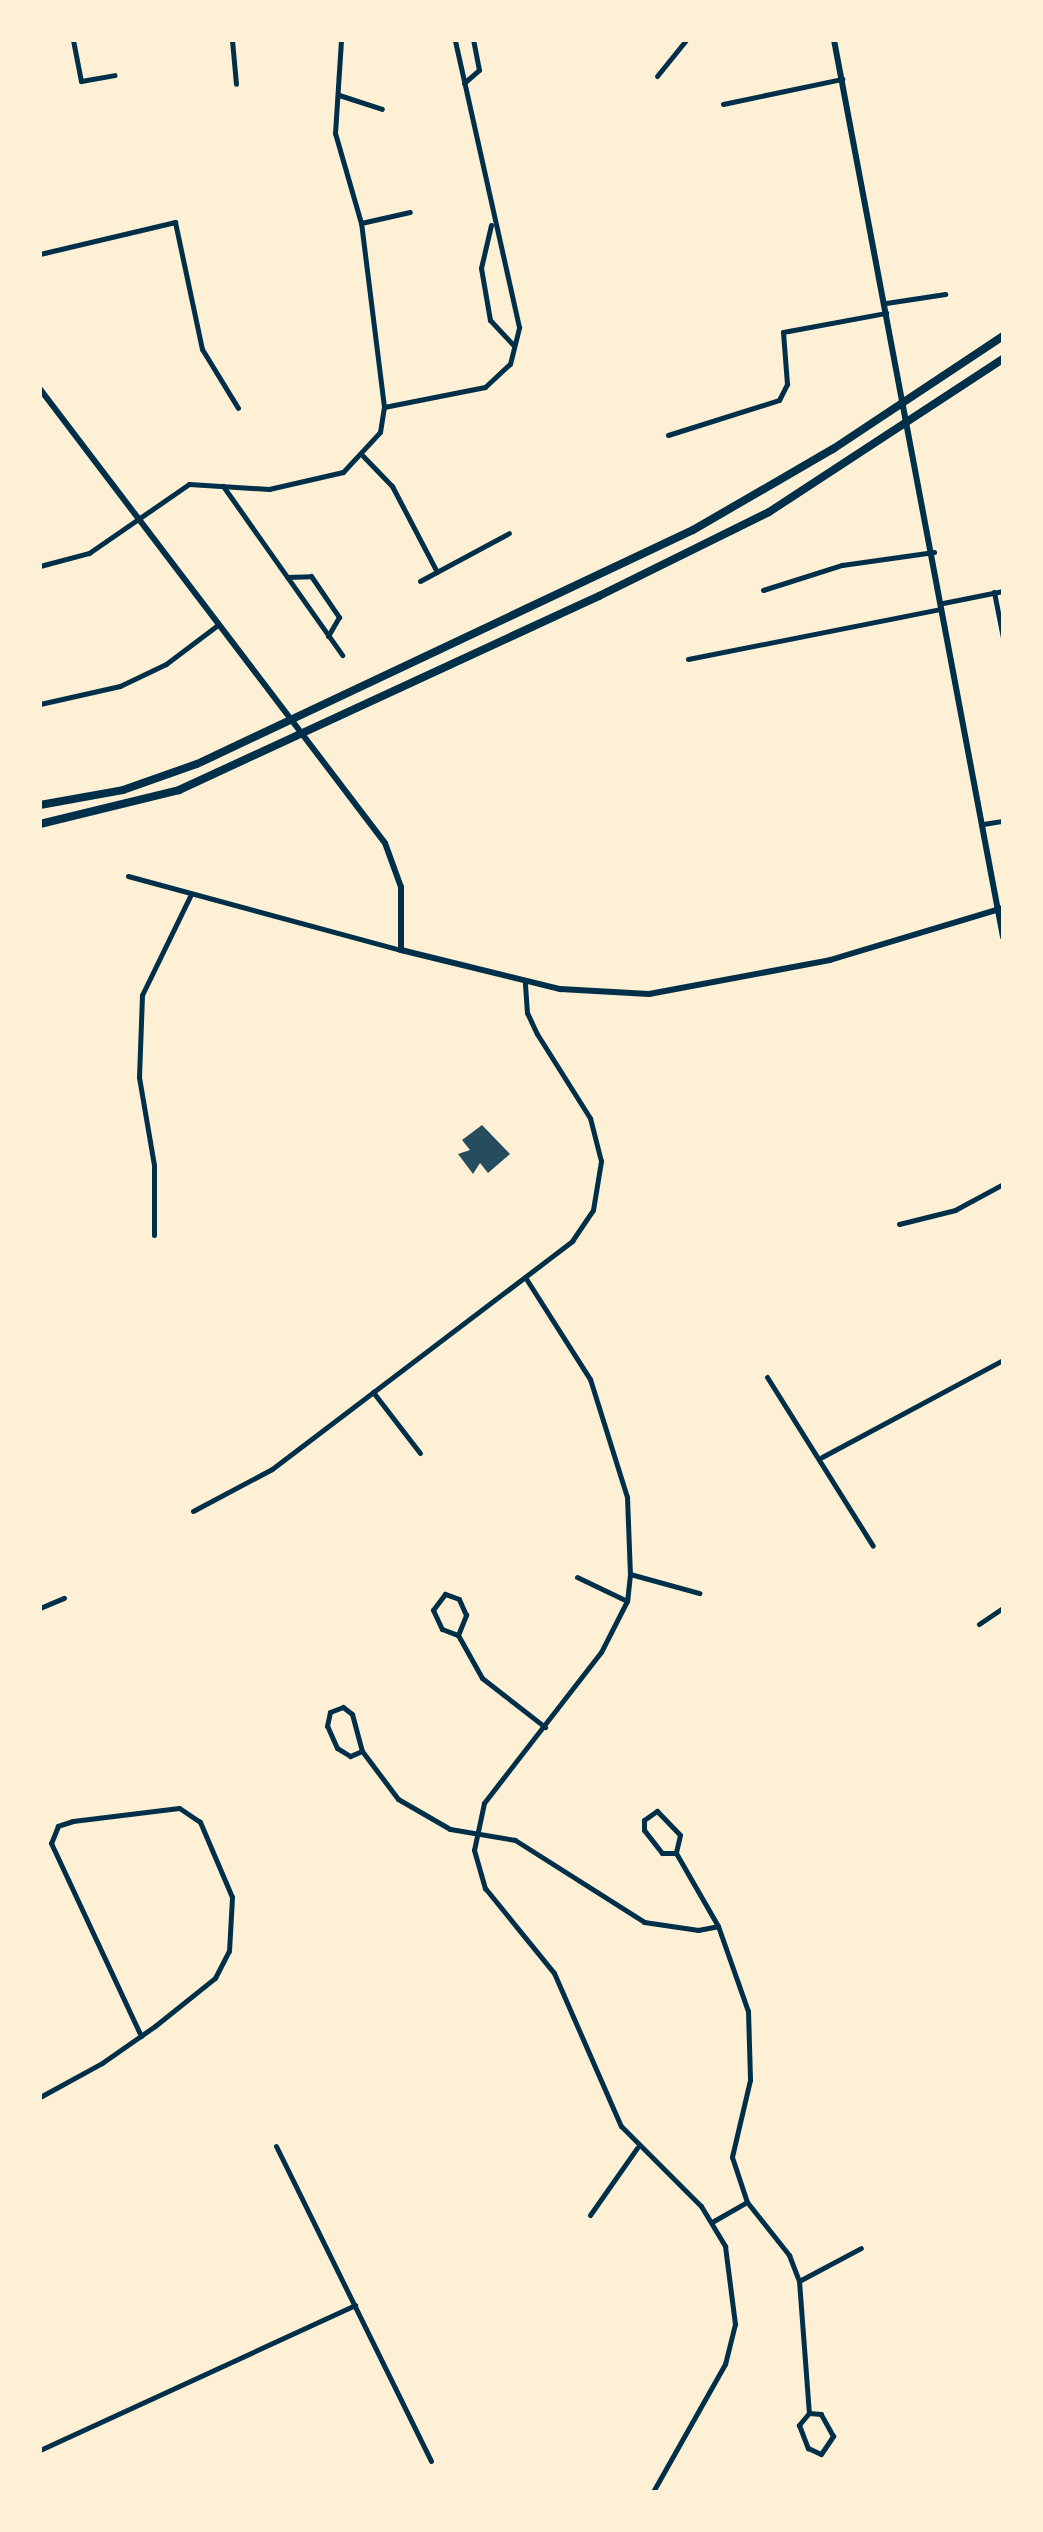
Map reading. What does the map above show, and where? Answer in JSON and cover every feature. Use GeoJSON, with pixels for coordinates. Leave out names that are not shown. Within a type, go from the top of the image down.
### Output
{"type":"FeatureCollection","features":[{"type":"Feature","properties":{"kind":"main road"},"geometry":{"type":"LineString","coordinates":[[40,805],[154,780],[693,530],[1003,336]]}},
{"type":"Feature","properties":{"kind":"main road"},"geometry":{"type":"LineString","coordinates":[[40,824],[166,794],[305,734],[722,536],[1003,359]]}},
{"type":"Feature","properties":{"kind":"street"},"geometry":{"type":"LineString","coordinates":[[73,40],[80,81],[114,76]]}},
{"type":"Feature","properties":{"kind":"street"},"geometry":{"type":"LineString","coordinates":[[232,40],[236,84]]}},
{"type":"Feature","properties":{"kind":"street"},"geometry":{"type":"LineString","coordinates":[[40,566],[89,553],[189,484],[264,490],[314,481],[363,456],[380,432],[384,407],[360,223],[336,133],[341,40]]}},
{"type":"Feature","properties":{"kind":"street"},"geometry":{"type":"LineString","coordinates":[[384,407],[485,388],[503,374],[519,327],[492,222],[455,40]]}},
{"type":"Feature","properties":{"kind":"street"},"geometry":{"type":"LineString","coordinates":[[463,83],[480,70],[473,40]]}},
{"type":"Feature","properties":{"kind":"street"},"geometry":{"type":"LineString","coordinates":[[658,76],[686,40]]}},
{"type":"Feature","properties":{"kind":"street"},"geometry":{"type":"LineString","coordinates":[[834,40],[934,552],[1003,937]]}},
{"type":"Feature","properties":{"kind":"street"},"geometry":{"type":"LineString","coordinates":[[722,104],[842,79]]}},
{"type":"Feature","properties":{"kind":"street"},"geometry":{"type":"LineString","coordinates":[[339,94],[382,109]]}},
{"type":"Feature","properties":{"kind":"street"},"geometry":{"type":"LineString","coordinates":[[360,223],[410,212]]}},
{"type":"Feature","properties":{"kind":"street"},"geometry":{"type":"LineString","coordinates":[[40,254],[175,222],[202,349],[238,408]]}},
{"type":"Feature","properties":{"kind":"street"},"geometry":{"type":"LineString","coordinates":[[492,222],[481,268],[490,320],[514,346]]}},
{"type":"Feature","properties":{"kind":"street"},"geometry":{"type":"LineString","coordinates":[[886,304],[945,294]]}},
{"type":"Feature","properties":{"kind":"street"},"geometry":{"type":"LineString","coordinates":[[668,435],[779,400],[787,384],[783,332],[888,313]]}},
{"type":"Feature","properties":{"kind":"street"},"geometry":{"type":"LineString","coordinates":[[40,389],[221,622],[393,859],[401,887],[401,950]]}},
{"type":"Feature","properties":{"kind":"street"},"geometry":{"type":"LineString","coordinates":[[363,456],[392,486],[437,572]]}},
{"type":"Feature","properties":{"kind":"street"},"geometry":{"type":"LineString","coordinates":[[222,485],[342,655]]}},
{"type":"Feature","properties":{"kind":"street"},"geometry":{"type":"LineString","coordinates":[[420,582],[509,534]]}},
{"type":"Feature","properties":{"kind":"street"},"geometry":{"type":"LineString","coordinates":[[764,590],[842,565],[934,552]]}},
{"type":"Feature","properties":{"kind":"street"},"geometry":{"type":"LineString","coordinates":[[287,577],[311,576],[339,617],[328,636]]}},
{"type":"Feature","properties":{"kind":"street"},"geometry":{"type":"LineString","coordinates":[[688,659],[1003,591]]}},
{"type":"Feature","properties":{"kind":"street"},"geometry":{"type":"LineString","coordinates":[[994,592],[1003,638]]}},
{"type":"Feature","properties":{"kind":"street"},"geometry":{"type":"LineString","coordinates":[[40,704],[120,686],[166,664],[221,622]]}},
{"type":"Feature","properties":{"kind":"street"},"geometry":{"type":"LineString","coordinates":[[983,824],[1003,821]]}},
{"type":"Feature","properties":{"kind":"street"},"geometry":{"type":"LineString","coordinates":[[128,876],[190,896],[525,982],[606,994],[693,989],[830,960],[1001,909]]}},
{"type":"Feature","properties":{"kind":"street"},"geometry":{"type":"LineString","coordinates":[[154,1236],[154,1164],[139,1077],[142,995],[190,896]]}},
{"type":"Feature","properties":{"kind":"street"},"geometry":{"type":"LineString","coordinates":[[193,1511],[272,1469],[572,1242],[596,1200],[601,1160],[586,1105],[527,1013],[525,982]]}},
{"type":"Feature","properties":{"kind":"street"},"geometry":{"type":"LineString","coordinates":[[900,1224],[955,1210],[1003,1184]]}},
{"type":"Feature","properties":{"kind":"street"},"geometry":{"type":"LineString","coordinates":[[525,1277],[590,1379],[627,1496],[630,1574],[627,1602],[600,1652],[484,1804],[476,1836],[485,1888],[554,1973],[609,2103],[638,2148],[712,2222],[733,2282],[734,2324],[718,2381],[652,2492]]}},
{"type":"Feature","properties":{"kind":"street"},"geometry":{"type":"LineString","coordinates":[[822,1458],[1003,1360]]}},
{"type":"Feature","properties":{"kind":"street"},"geometry":{"type":"LineString","coordinates":[[767,1377],[822,1458],[874,1546]]}},
{"type":"Feature","properties":{"kind":"street"},"geometry":{"type":"LineString","coordinates":[[372,1392],[420,1453]]}},
{"type":"Feature","properties":{"kind":"street"},"geometry":{"type":"LineString","coordinates":[[630,1574],[699,1593]]}},
{"type":"Feature","properties":{"kind":"street"},"geometry":{"type":"LineString","coordinates":[[577,1577],[627,1602]]}},
{"type":"Feature","properties":{"kind":"street"},"geometry":{"type":"LineString","coordinates":[[458,1635],[466,1615],[459,1599],[445,1594],[434,1610],[442,1629],[458,1635],[482,1678],[544,1727]]}},
{"type":"Feature","properties":{"kind":"street"},"geometry":{"type":"LineString","coordinates":[[40,1608],[64,1598]]}},
{"type":"Feature","properties":{"kind":"street"},"geometry":{"type":"LineString","coordinates":[[979,1624],[1003,1608]]}},
{"type":"Feature","properties":{"kind":"street"},"geometry":{"type":"LineString","coordinates":[[362,1751],[350,1756],[337,1748],[327,1726],[330,1712],[343,1707],[352,1714],[362,1751],[398,1799],[476,1836],[516,1840],[644,1922],[698,1930],[718,1926]]}},
{"type":"Feature","properties":{"kind":"street"},"geometry":{"type":"LineString","coordinates":[[40,2097],[141,2036],[215,1978],[230,1951],[232,1898],[200,1822],[179,1808],[72,1821],[58,1826],[51,1844],[141,2036]]}},
{"type":"Feature","properties":{"kind":"street"},"geometry":{"type":"LineString","coordinates":[[676,1853],[657,1849],[644,1830],[647,1815],[667,1816],[680,1835],[676,1853],[733,1958],[751,2038],[750,2080],[732,2157],[747,2202],[788,2256],[799,2281],[809,2413],[800,2430],[812,2453],[822,2454],[834,2436],[821,2414],[809,2413]]}},
{"type":"Feature","properties":{"kind":"street"},"geometry":{"type":"LineString","coordinates":[[276,2146],[431,2461]]}},
{"type":"Feature","properties":{"kind":"street"},"geometry":{"type":"LineString","coordinates":[[590,2215],[638,2148]]}},
{"type":"Feature","properties":{"kind":"street"},"geometry":{"type":"LineString","coordinates":[[712,2222],[747,2202]]}},
{"type":"Feature","properties":{"kind":"street"},"geometry":{"type":"LineString","coordinates":[[799,2281],[861,2248]]}},
{"type":"Feature","properties":{"kind":"street"},"geometry":{"type":"LineString","coordinates":[[40,2450],[355,2304]]}},
{"type":"Feature","properties":{"kind":"building"},"geometry":{"type":"Polygon","coordinates":[[[482,1125],[510,1154],[488,1173],[480,1163],[473,1174],[458,1154],[470,1150],[462,1140],[482,1125]]]}}]}
